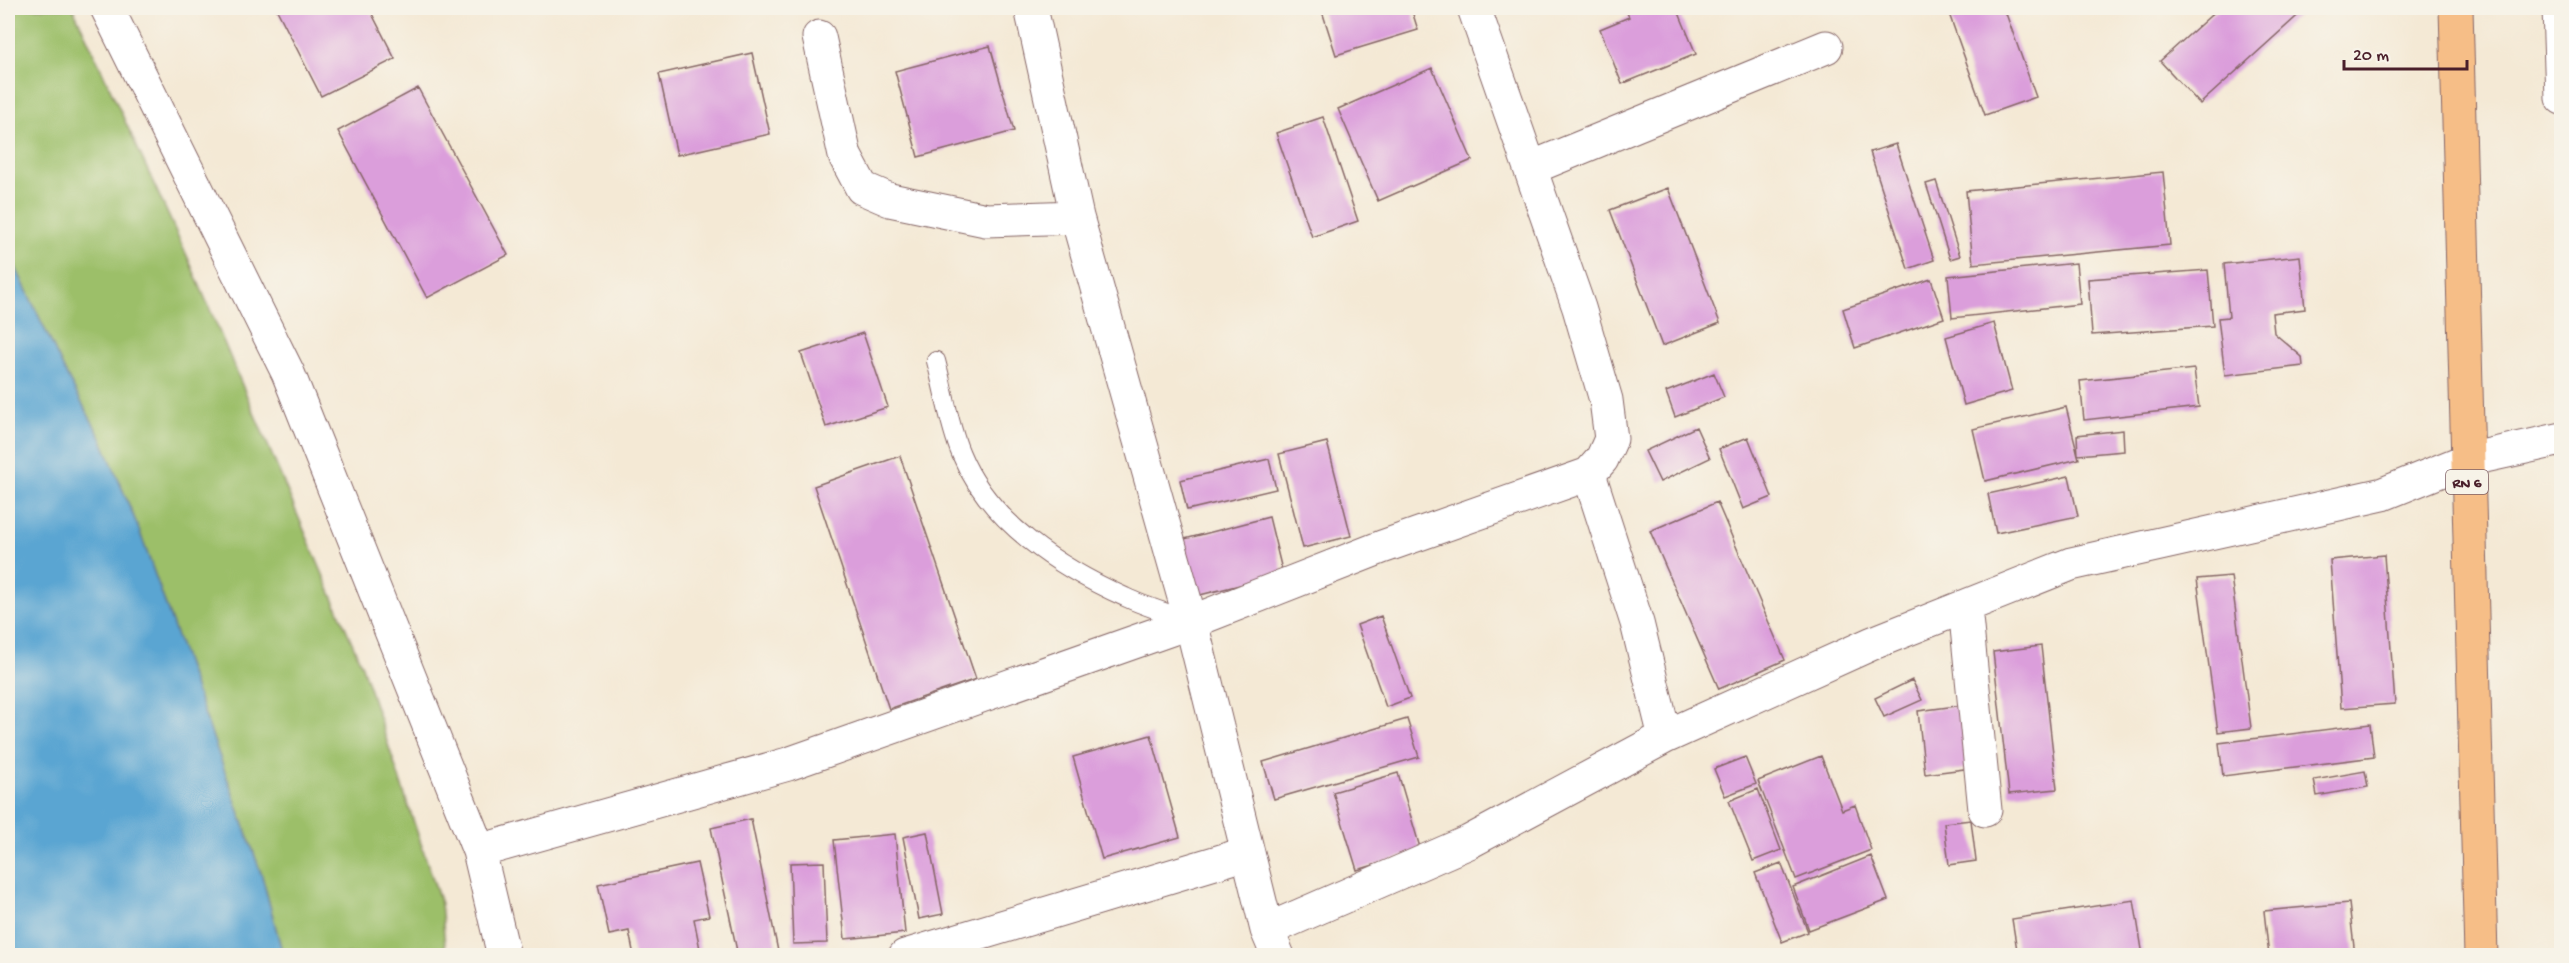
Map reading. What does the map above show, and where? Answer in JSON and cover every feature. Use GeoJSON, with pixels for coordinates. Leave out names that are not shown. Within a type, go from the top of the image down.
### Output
{"type":"FeatureCollection","features":[{"type":"Feature","properties":{"kind":"main road","name":"RN 6"},"geometry":{"type":"LineString","coordinates":[[2456,8],[2481,956]]}},
{"type":"Feature","properties":{"kind":"street"},"geometry":{"type":"LineString","coordinates":[[107,8],[288,373],[478,851],[504,956]]}},
{"type":"Feature","properties":{"kind":"street"},"geometry":{"type":"LineString","coordinates":[[1031,8],[1077,218],[1191,622],[1272,943],[1469,842],[1665,737],[1873,644],[2071,564],[2383,494],[2467,460],[2562,439]]}},
{"type":"Feature","properties":{"kind":"street"},"geometry":{"type":"LineString","coordinates":[[478,851],[788,764],[1191,622],[1382,547],[1589,474],[1602,459],[1611,438],[1606,400],[1579,308],[1474,8]]}},
{"type":"Feature","properties":{"kind":"street"},"geometry":{"type":"LineString","coordinates":[[2559,8],[2562,98]]}},
{"type":"Feature","properties":{"kind":"street"},"geometry":{"type":"LineString","coordinates":[[819,37],[845,156],[862,188],[890,200],[986,220],[1077,218]]}},
{"type":"Feature","properties":{"kind":"street"},"geometry":{"type":"LineString","coordinates":[[1531,168],[1826,47]]}},
{"type":"Feature","properties":{"kind":"street"},"geometry":{"type":"LineString","coordinates":[[1589,474],[1637,623],[1665,737]]}},
{"type":"Feature","properties":{"kind":"street"},"geometry":{"type":"LineString","coordinates":[[1965,607],[1985,810]]}},
{"type":"Feature","properties":{"kind":"street"},"geometry":{"type":"LineString","coordinates":[[905,956],[1248,853]]}},
{"type":"Feature","properties":{"kind":"lane"},"geometry":{"type":"LineString","coordinates":[[936,361],[960,453],[983,495],[1020,533],[1072,569],[1125,597],[1191,622]]}},
{"type":"Feature","properties":{"kind":"green space"},"geometry":{"type":"Polygon","coordinates":[[[8,8],[73,8],[188,258],[362,666],[441,904],[446,955],[283,955],[262,876],[138,527],[102,440],[66,374],[8,251],[8,8]]]}},
{"type":"Feature","properties":{"kind":"water"},"geometry":{"type":"Polygon","coordinates":[[[8,251],[66,374],[102,440],[138,527],[262,876],[283,955],[8,955],[8,251]]]}},
{"type":"Feature","properties":{"kind":"building"},"geometry":{"type":"Polygon","coordinates":[[[276,8],[369,8],[395,59],[321,96],[276,8]]]}},
{"type":"Feature","properties":{"kind":"building"},"geometry":{"type":"Polygon","coordinates":[[[1321,8],[1411,8],[1418,30],[1336,55],[1321,8]]]}},
{"type":"Feature","properties":{"kind":"building"},"geometry":{"type":"Polygon","coordinates":[[[1625,8],[1677,8],[1696,54],[1622,84],[1600,29],[1629,17],[1625,8]]]}},
{"type":"Feature","properties":{"kind":"building"},"geometry":{"type":"Polygon","coordinates":[[[1947,8],[2004,8],[2036,97],[1985,115],[1947,8]]]}},
{"type":"Feature","properties":{"kind":"building"},"geometry":{"type":"Polygon","coordinates":[[[2219,8],[2306,8],[2200,104],[2160,61],[2219,8]]]}},
{"type":"Feature","properties":{"kind":"building"},"geometry":{"type":"Polygon","coordinates":[[[990,46],[1014,131],[918,157],[895,71],[990,46]]]}},
{"type":"Feature","properties":{"kind":"building"},"geometry":{"type":"Polygon","coordinates":[[[752,53],[770,134],[677,155],[659,74],[752,53]]]}},
{"type":"Feature","properties":{"kind":"building"},"geometry":{"type":"Polygon","coordinates":[[[1432,68],[1472,160],[1378,201],[1338,109],[1432,68]]]}},
{"type":"Feature","properties":{"kind":"building"},"geometry":{"type":"Polygon","coordinates":[[[418,88],[508,255],[427,298],[338,131],[418,88]]]}},
{"type":"Feature","properties":{"kind":"building"},"geometry":{"type":"Polygon","coordinates":[[[1323,117],[1358,221],[1312,237],[1276,133],[1323,117]]]}},
{"type":"Feature","properties":{"kind":"building"},"geometry":{"type":"Polygon","coordinates":[[[1896,144],[1934,260],[1908,269],[1870,152],[1896,144]]]}},
{"type":"Feature","properties":{"kind":"building"},"geometry":{"type":"Polygon","coordinates":[[[2163,172],[2170,245],[1973,264],[1966,191],[2163,172]]]}},
{"type":"Feature","properties":{"kind":"building"},"geometry":{"type":"Polygon","coordinates":[[[1936,181],[1960,256],[1950,259],[1926,184],[1936,181]]]}},
{"type":"Feature","properties":{"kind":"building"},"geometry":{"type":"Polygon","coordinates":[[[1668,188],[1720,323],[1662,346],[1610,210],[1668,188]]]}},
{"type":"Feature","properties":{"kind":"building"},"geometry":{"type":"Polygon","coordinates":[[[2300,256],[2305,309],[2272,313],[2274,333],[2302,357],[2303,366],[2225,375],[2218,318],[2229,317],[2224,264],[2300,256]]]}},
{"type":"Feature","properties":{"kind":"building"},"geometry":{"type":"Polygon","coordinates":[[[2076,263],[2080,304],[1952,318],[1948,276],[2076,263]]]}},
{"type":"Feature","properties":{"kind":"building"},"geometry":{"type":"Polygon","coordinates":[[[2208,270],[2213,326],[2092,335],[2088,279],[2208,270]]]}},
{"type":"Feature","properties":{"kind":"building"},"geometry":{"type":"Polygon","coordinates":[[[1931,279],[1944,318],[1855,348],[1843,309],[1931,279]]]}},
{"type":"Feature","properties":{"kind":"building"},"geometry":{"type":"Polygon","coordinates":[[[1994,323],[2012,391],[1964,405],[1946,337],[1994,323]]]}},
{"type":"Feature","properties":{"kind":"building"},"geometry":{"type":"Polygon","coordinates":[[[863,333],[888,407],[826,427],[801,353],[863,333]]]}},
{"type":"Feature","properties":{"kind":"building"},"geometry":{"type":"Polygon","coordinates":[[[2194,369],[2199,407],[2084,420],[2080,381],[2194,369]]]}},
{"type":"Feature","properties":{"kind":"building"},"geometry":{"type":"Polygon","coordinates":[[[1714,373],[1724,397],[1675,417],[1666,392],[1714,373]]]}},
{"type":"Feature","properties":{"kind":"building"},"geometry":{"type":"Polygon","coordinates":[[[2066,407],[2079,459],[1985,481],[1973,429],[2066,407]]]}},
{"type":"Feature","properties":{"kind":"building"},"geometry":{"type":"Polygon","coordinates":[[[1696,427],[1710,458],[1660,482],[1645,451],[1696,427]]]}},
{"type":"Feature","properties":{"kind":"building"},"geometry":{"type":"Polygon","coordinates":[[[2123,430],[2124,451],[2078,455],[2077,435],[2123,430]]]}},
{"type":"Feature","properties":{"kind":"building"},"geometry":{"type":"Polygon","coordinates":[[[1748,437],[1772,497],[1743,509],[1719,449],[1748,437]]]}},
{"type":"Feature","properties":{"kind":"building"},"geometry":{"type":"Polygon","coordinates":[[[1327,442],[1351,536],[1303,548],[1279,454],[1327,442]]]}},
{"type":"Feature","properties":{"kind":"building"},"geometry":{"type":"Polygon","coordinates":[[[900,456],[976,679],[889,709],[814,486],[900,456]]]}},
{"type":"Feature","properties":{"kind":"building"},"geometry":{"type":"Polygon","coordinates":[[[1269,459],[1276,489],[1187,510],[1180,480],[1269,459]]]}},
{"type":"Feature","properties":{"kind":"building"},"geometry":{"type":"Polygon","coordinates":[[[2069,476],[2078,516],[1996,533],[1988,494],[2069,476]]]}},
{"type":"Feature","properties":{"kind":"building"},"geometry":{"type":"Polygon","coordinates":[[[1717,502],[1785,660],[1719,689],[1650,531],[1717,502]]]}},
{"type":"Feature","properties":{"kind":"building"},"geometry":{"type":"Polygon","coordinates":[[[1269,517],[1283,574],[1192,597],[1177,541],[1269,517]]]}},
{"type":"Feature","properties":{"kind":"building"},"geometry":{"type":"Polygon","coordinates":[[[2384,555],[2395,704],[2341,708],[2330,560],[2384,555]]]}},
{"type":"Feature","properties":{"kind":"building"},"geometry":{"type":"Polygon","coordinates":[[[2231,576],[2251,728],[2218,732],[2197,579],[2231,576]]]}},
{"type":"Feature","properties":{"kind":"building"},"geometry":{"type":"Polygon","coordinates":[[[1381,616],[1410,698],[1386,707],[1357,625],[1381,616]]]}},
{"type":"Feature","properties":{"kind":"building"},"geometry":{"type":"Polygon","coordinates":[[[2041,646],[2057,789],[2009,794],[1993,652],[2041,646]]]}},
{"type":"Feature","properties":{"kind":"building"},"geometry":{"type":"Polygon","coordinates":[[[1912,680],[1922,700],[1884,717],[1875,698],[1912,680]]]}},
{"type":"Feature","properties":{"kind":"building"},"geometry":{"type":"Polygon","coordinates":[[[1964,705],[1972,768],[1925,774],[1918,711],[1964,705]]]}},
{"type":"Feature","properties":{"kind":"building"},"geometry":{"type":"Polygon","coordinates":[[[1407,719],[1419,757],[1274,799],[1263,762],[1407,719]]]}},
{"type":"Feature","properties":{"kind":"building"},"geometry":{"type":"Polygon","coordinates":[[[2370,724],[2374,757],[2223,776],[2219,743],[2370,724]]]}},
{"type":"Feature","properties":{"kind":"building"},"geometry":{"type":"Polygon","coordinates":[[[1151,735],[1180,837],[1102,859],[1073,757],[1151,735]]]}},
{"type":"Feature","properties":{"kind":"building"},"geometry":{"type":"Polygon","coordinates":[[[1821,756],[1842,810],[1855,805],[1871,850],[1796,879],[1758,781],[1821,756]]]}},
{"type":"Feature","properties":{"kind":"building"},"geometry":{"type":"Polygon","coordinates":[[[1745,757],[1756,784],[1725,796],[1714,769],[1745,757]]]}},
{"type":"Feature","properties":{"kind":"building"},"geometry":{"type":"Polygon","coordinates":[[[2365,771],[2368,787],[2317,796],[2314,780],[2365,771]]]}},
{"type":"Feature","properties":{"kind":"building"},"geometry":{"type":"Polygon","coordinates":[[[1398,773],[1421,851],[1357,870],[1333,792],[1398,773]]]}},
{"type":"Feature","properties":{"kind":"building"},"geometry":{"type":"Polygon","coordinates":[[[1758,789],[1781,850],[1753,861],[1729,801],[1758,789]]]}},
{"type":"Feature","properties":{"kind":"building"},"geometry":{"type":"Polygon","coordinates":[[[751,819],[779,956],[738,956],[711,828],[751,819]]]}},
{"type":"Feature","properties":{"kind":"building"},"geometry":{"type":"Polygon","coordinates":[[[1971,820],[1976,861],[1949,865],[1944,823],[1971,820]]]}},
{"type":"Feature","properties":{"kind":"building"},"geometry":{"type":"Polygon","coordinates":[[[927,832],[943,914],[919,919],[903,837],[927,832]]]}},
{"type":"Feature","properties":{"kind":"building"},"geometry":{"type":"Polygon","coordinates":[[[895,834],[905,933],[845,939],[834,840],[895,834]]]}},
{"type":"Feature","properties":{"kind":"building"},"geometry":{"type":"Polygon","coordinates":[[[1871,856],[1888,900],[1809,930],[1793,887],[1871,856]]]}},
{"type":"Feature","properties":{"kind":"building"},"geometry":{"type":"Polygon","coordinates":[[[824,862],[827,943],[793,944],[790,863],[824,862]]]}},
{"type":"Feature","properties":{"kind":"building"},"geometry":{"type":"Polygon","coordinates":[[[697,863],[709,916],[694,919],[701,954],[634,956],[629,931],[609,935],[598,884],[697,863]]]}},
{"type":"Feature","properties":{"kind":"building"},"geometry":{"type":"Polygon","coordinates":[[[1781,863],[1808,932],[1782,942],[1755,873],[1781,863]]]}},
{"type":"Feature","properties":{"kind":"building"},"geometry":{"type":"Polygon","coordinates":[[[2134,900],[2143,956],[2018,956],[2012,919],[2134,900]]]}},
{"type":"Feature","properties":{"kind":"building"},"geometry":{"type":"Polygon","coordinates":[[[2349,903],[2355,956],[2269,956],[2264,911],[2349,903]]]}}]}
